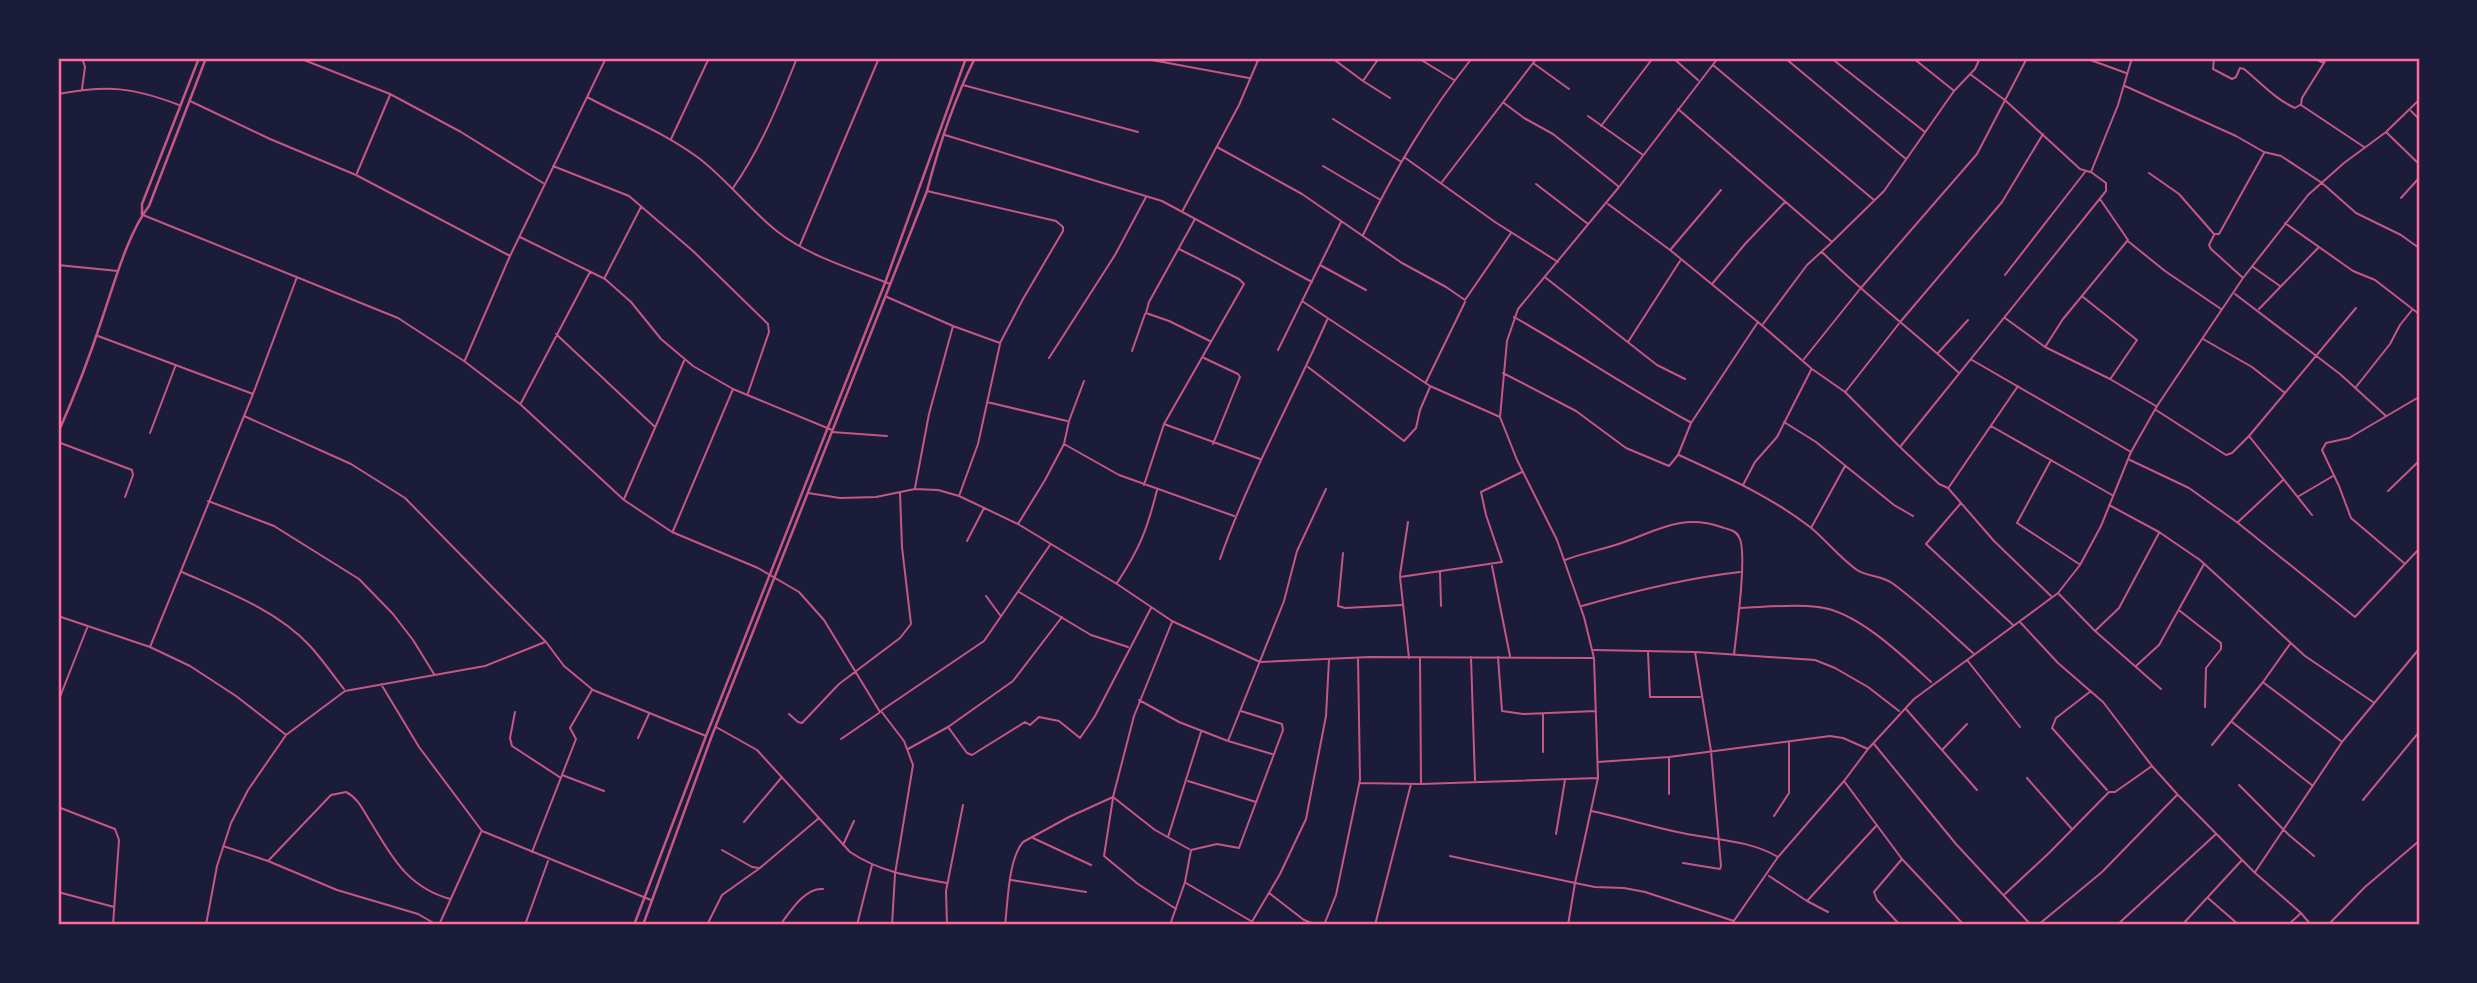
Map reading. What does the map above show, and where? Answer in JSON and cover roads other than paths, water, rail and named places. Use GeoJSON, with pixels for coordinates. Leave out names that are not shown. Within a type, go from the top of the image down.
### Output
{"type":"FeatureCollection","features":[{"type":"Feature","properties":{"kind":"street"},"geometry":{"type":"LineString","coordinates":[[82,58],[85,73],[82,90]]}},
{"type":"Feature","properties":{"kind":"street"},"geometry":{"type":"LineString","coordinates":[[142,215],[142,204],[199,58]]}},
{"type":"Feature","properties":{"kind":"street"},"geometry":{"type":"LineString","coordinates":[[58,433],[119,271],[142,215],[149,206],[206,58]]}},
{"type":"Feature","properties":{"kind":"street"},"geometry":{"type":"LineString","coordinates":[[299,58],[390,94],[461,132],[545,184]]}},
{"type":"Feature","properties":{"kind":"street"},"geometry":{"type":"LineString","coordinates":[[514,58],[523,58]]}},
{"type":"Feature","properties":{"kind":"street"},"geometry":{"type":"LineString","coordinates":[[464,361],[510,256],[606,58]]}},
{"type":"Feature","properties":{"kind":"street"},"geometry":{"type":"LineString","coordinates":[[670,141],[709,58]]}},
{"type":"Feature","properties":{"kind":"street"},"geometry":{"type":"LineString","coordinates":[[733,188],[777,108],[797,58]]}},
{"type":"Feature","properties":{"kind":"street"},"geometry":{"type":"LineString","coordinates":[[799,246],[879,58]]}},
{"type":"Feature","properties":{"kind":"street"},"geometry":{"type":"LineString","coordinates":[[634,925],[886,283],[967,58]]}},
{"type":"Feature","properties":{"kind":"street"},"geometry":{"type":"LineString","coordinates":[[642,925],[711,738],[927,191],[936,149],[975,58]]}},
{"type":"Feature","properties":{"kind":"street"},"geometry":{"type":"LineString","coordinates":[[1141,58],[1250,78]]}},
{"type":"Feature","properties":{"kind":"street"},"geometry":{"type":"LineString","coordinates":[[1182,212],[1259,58]]}},
{"type":"Feature","properties":{"kind":"street"},"geometry":{"type":"LineString","coordinates":[[1332,58],[1390,98]]}},
{"type":"Feature","properties":{"kind":"street"},"geometry":{"type":"LineString","coordinates":[[1363,81],[1379,58]]}},
{"type":"Feature","properties":{"kind":"street"},"geometry":{"type":"LineString","coordinates":[[1418,58],[1455,80]]}},
{"type":"Feature","properties":{"kind":"street"},"geometry":{"type":"LineString","coordinates":[[1363,236],[1403,156],[1472,58]]}},
{"type":"Feature","properties":{"kind":"street"},"geometry":{"type":"LineString","coordinates":[[1441,184],[1537,58]]}},
{"type":"Feature","properties":{"kind":"street"},"geometry":{"type":"LineString","coordinates":[[1601,126],[1653,58]]}},
{"type":"Feature","properties":{"kind":"street"},"geometry":{"type":"LineString","coordinates":[[1673,58],[1699,80]]}},
{"type":"Feature","properties":{"kind":"street"},"geometry":{"type":"LineString","coordinates":[[1568,925],[1598,778],[1594,658],[1581,606],[1564,561],[1500,417],[1507,341],[1518,309],[1619,187],[1717,58]]}},
{"type":"Feature","properties":{"kind":"street"},"geometry":{"type":"LineString","coordinates":[[1785,58],[1906,160]]}},
{"type":"Feature","properties":{"kind":"street"},"geometry":{"type":"LineString","coordinates":[[1831,58],[1926,133]]}},
{"type":"Feature","properties":{"kind":"street"},"geometry":{"type":"LineString","coordinates":[[1913,58],[1954,91]]}},
{"type":"Feature","properties":{"kind":"street"},"geometry":{"type":"LineString","coordinates":[[1762,325],[1807,265],[1875,201],[1980,58]]}},
{"type":"Feature","properties":{"kind":"street"},"geometry":{"type":"LineString","coordinates":[[1803,360],[1860,289],[1977,154],[2027,58]]}},
{"type":"Feature","properties":{"kind":"street"},"geometry":{"type":"LineString","coordinates":[[2085,58],[2127,73]]}},
{"type":"Feature","properties":{"kind":"street"},"geometry":{"type":"LineString","coordinates":[[2091,172],[2132,58]]}},
{"type":"Feature","properties":{"kind":"street"},"geometry":{"type":"LineString","coordinates":[[2214,58],[2213,68],[2217,72],[2232,79],[2240,68],[2244,69],[2267,91],[2289,105],[2295,108],[2301,105]]}},
{"type":"Feature","properties":{"kind":"street"},"geometry":{"type":"LineString","coordinates":[[2313,58],[2325,63]]}},
{"type":"Feature","properties":{"kind":"street"},"geometry":{"type":"LineString","coordinates":[[2301,105],[2327,58]]}},
{"type":"Feature","properties":{"kind":"street"},"geometry":{"type":"LineString","coordinates":[[1533,63],[1569,89]]}},
{"type":"Feature","properties":{"kind":"street"},"geometry":{"type":"LineString","coordinates":[[1713,65],[1875,201]]}},
{"type":"Feature","properties":{"kind":"street"},"geometry":{"type":"LineString","coordinates":[[1900,447],[2108,187],[2091,172],[2086,172],[2006,101],[1970,74]]}},
{"type":"Feature","properties":{"kind":"street"},"geometry":{"type":"LineString","coordinates":[[962,85],[1138,132]]}},
{"type":"Feature","properties":{"kind":"street"},"geometry":{"type":"LineString","coordinates":[[2124,85],[2264,152],[2281,156],[2322,183],[2356,213],[2401,235],[2419,248]]}},
{"type":"Feature","properties":{"kind":"street"},"geometry":{"type":"LineString","coordinates":[[58,94],[118,87],[146,92],[180,106]]}},
{"type":"Feature","properties":{"kind":"street"},"geometry":{"type":"LineString","coordinates":[[356,174],[390,94]]}},
{"type":"Feature","properties":{"kind":"street"},"geometry":{"type":"LineString","coordinates":[[587,97],[698,158],[777,232],[799,246],[891,285]]}},
{"type":"Feature","properties":{"kind":"street"},"geometry":{"type":"LineString","coordinates":[[1731,925],[1778,857],[1901,712],[1933,683],[2058,593],[2080,565],[2131,452],[2156,408],[2243,278],[2308,195],[2386,132],[2419,100]]}},
{"type":"Feature","properties":{"kind":"street"},"geometry":{"type":"LineString","coordinates":[[190,101],[270,139],[356,174],[510,256]]}},
{"type":"Feature","properties":{"kind":"street"},"geometry":{"type":"LineString","coordinates":[[1502,102],[1553,134],[1619,187]]}},
{"type":"Feature","properties":{"kind":"street"},"geometry":{"type":"LineString","coordinates":[[2301,105],[2365,148]]}},
{"type":"Feature","properties":{"kind":"street"},"geometry":{"type":"LineString","coordinates":[[1678,108],[1832,242]]}},
{"type":"Feature","properties":{"kind":"street"},"geometry":{"type":"LineString","coordinates":[[2410,111],[2419,119]]}},
{"type":"Feature","properties":{"kind":"street"},"geometry":{"type":"LineString","coordinates":[[1588,116],[1643,155]]}},
{"type":"Feature","properties":{"kind":"street"},"geometry":{"type":"LineString","coordinates":[[1333,119],[1400,161]]}},
{"type":"Feature","properties":{"kind":"street"},"geometry":{"type":"LineString","coordinates":[[2386,132],[2419,164]]}},
{"type":"Feature","properties":{"kind":"street"},"geometry":{"type":"LineString","coordinates":[[1845,392],[2001,202],[2043,134]]}},
{"type":"Feature","properties":{"kind":"street"},"geometry":{"type":"LineString","coordinates":[[944,135],[1147,196],[1195,218],[1312,282]]}},
{"type":"Feature","properties":{"kind":"street"},"geometry":{"type":"LineString","coordinates":[[1217,146],[1302,194],[1402,263],[1465,300]]}},
{"type":"Feature","properties":{"kind":"street"},"geometry":{"type":"LineString","coordinates":[[2214,234],[2223,230],[2264,152]]}},
{"type":"Feature","properties":{"kind":"street"},"geometry":{"type":"LineString","coordinates":[[1403,156],[1511,233],[1558,262]]}},
{"type":"Feature","properties":{"kind":"street"},"geometry":{"type":"LineString","coordinates":[[553,166],[629,196],[693,251],[768,324],[769,332],[747,394]]}},
{"type":"Feature","properties":{"kind":"street"},"geometry":{"type":"LineString","coordinates":[[1323,166],[1380,199]]}},
{"type":"Feature","properties":{"kind":"street"},"geometry":{"type":"LineString","coordinates":[[2005,275],[2086,172]]}},
{"type":"Feature","properties":{"kind":"street"},"geometry":{"type":"LineString","coordinates":[[2149,173],[2179,194],[2214,234]]}},
{"type":"Feature","properties":{"kind":"street"},"geometry":{"type":"LineString","coordinates":[[2401,198],[2419,178]]}},
{"type":"Feature","properties":{"kind":"street"},"geometry":{"type":"LineString","coordinates":[[1536,184],[1589,224]]}},
{"type":"Feature","properties":{"kind":"street"},"geometry":{"type":"LineString","coordinates":[[1670,250],[1721,190]]}},
{"type":"Feature","properties":{"kind":"street"},"geometry":{"type":"LineString","coordinates":[[927,191],[1056,222],[1063,227],[1000,343],[978,444],[959,496]]}},
{"type":"Feature","properties":{"kind":"street"},"geometry":{"type":"LineString","coordinates":[[1049,358],[1115,255],[1147,196]]}},
{"type":"Feature","properties":{"kind":"street"},"geometry":{"type":"LineString","coordinates":[[2100,199],[2128,240],[2165,271],[2222,309]]}},
{"type":"Feature","properties":{"kind":"street"},"geometry":{"type":"LineString","coordinates":[[1712,285],[1745,244],[1785,202]]}},
{"type":"Feature","properties":{"kind":"street"},"geometry":{"type":"LineString","coordinates":[[1606,203],[1670,250],[1758,321],[1812,369],[1845,392],[1939,484],[1948,488],[1994,541],[2052,597]]}},
{"type":"Feature","properties":{"kind":"street"},"geometry":{"type":"LineString","coordinates":[[605,279],[642,206]]}},
{"type":"Feature","properties":{"kind":"street"},"geometry":{"type":"LineString","coordinates":[[142,215],[398,318],[464,361],[520,404],[624,500],[672,532],[775,577],[799,592],[824,620],[880,711],[908,749],[913,765],[895,874],[892,925]]}},
{"type":"Feature","properties":{"kind":"street"},"geometry":{"type":"LineString","coordinates":[[1132,351],[1149,302],[1195,218]]}},
{"type":"Feature","properties":{"kind":"street"},"geometry":{"type":"LineString","coordinates":[[1278,350],[1342,221]]}},
{"type":"Feature","properties":{"kind":"street"},"geometry":{"type":"LineString","coordinates":[[2285,223],[2353,271],[2375,280],[2419,314]]}},
{"type":"Feature","properties":{"kind":"street"},"geometry":{"type":"LineString","coordinates":[[1426,383],[1465,300],[1511,233]]}},
{"type":"Feature","properties":{"kind":"street"},"geometry":{"type":"LineString","coordinates":[[2214,234],[2209,245],[2211,249],[2243,278]]}},
{"type":"Feature","properties":{"kind":"street"},"geometry":{"type":"LineString","coordinates":[[520,237],[605,279],[631,302],[661,339],[684,361],[733,389],[832,431],[887,436]]}},
{"type":"Feature","properties":{"kind":"street"},"geometry":{"type":"LineString","coordinates":[[2045,347],[2063,319],[2128,240]]}},
{"type":"Feature","properties":{"kind":"street"},"geometry":{"type":"LineString","coordinates":[[2258,310],[2319,247]]}},
{"type":"Feature","properties":{"kind":"street"},"geometry":{"type":"LineString","coordinates":[[1144,485],[1164,424],[1244,284],[1179,249]]}},
{"type":"Feature","properties":{"kind":"street"},"geometry":{"type":"LineString","coordinates":[[1822,252],[1860,289],[1901,321],[1958,373]]}},
{"type":"Feature","properties":{"kind":"street"},"geometry":{"type":"LineString","coordinates":[[1627,343],[1680,260]]}},
{"type":"Feature","properties":{"kind":"street"},"geometry":{"type":"LineString","coordinates":[[58,265],[119,271]]}},
{"type":"Feature","properties":{"kind":"street"},"geometry":{"type":"LineString","coordinates":[[1319,265],[1366,290]]}},
{"type":"Feature","properties":{"kind":"street"},"geometry":{"type":"LineString","coordinates":[[2252,267],[2280,287]]}},
{"type":"Feature","properties":{"kind":"street"},"geometry":{"type":"LineString","coordinates":[[520,404],[591,271]]}},
{"type":"Feature","properties":{"kind":"street"},"geometry":{"type":"LineString","coordinates":[[150,647],[253,394],[297,277]]}},
{"type":"Feature","properties":{"kind":"street"},"geometry":{"type":"LineString","coordinates":[[1546,278],[1657,365],[1685,379]]}},
{"type":"Feature","properties":{"kind":"street"},"geometry":{"type":"LineString","coordinates":[[2233,293],[2356,387],[2386,416]]}},
{"type":"Feature","properties":{"kind":"street"},"geometry":{"type":"LineString","coordinates":[[886,297],[1000,343]]}},
{"type":"Feature","properties":{"kind":"street"},"geometry":{"type":"LineString","coordinates":[[2083,297],[2137,340],[2110,379]]}},
{"type":"Feature","properties":{"kind":"street"},"geometry":{"type":"LineString","coordinates":[[1302,302],[1430,386],[1500,417]]}},
{"type":"Feature","properties":{"kind":"street"},"geometry":{"type":"LineString","coordinates":[[2005,318],[2045,347],[2110,379],[2226,455],[2232,453],[2249,436],[2356,308]]}},
{"type":"Feature","properties":{"kind":"street"},"geometry":{"type":"LineString","coordinates":[[2356,387],[2413,310]]}},
{"type":"Feature","properties":{"kind":"street"},"geometry":{"type":"LineString","coordinates":[[1146,313],[1211,342]]}},
{"type":"Feature","properties":{"kind":"street"},"geometry":{"type":"LineString","coordinates":[[1514,317],[1690,423]]}},
{"type":"Feature","properties":{"kind":"street"},"geometry":{"type":"LineString","coordinates":[[1220,559],[1261,459],[1328,320]]}},
{"type":"Feature","properties":{"kind":"street"},"geometry":{"type":"LineString","coordinates":[[1937,354],[1968,320]]}},
{"type":"Feature","properties":{"kind":"street"},"geometry":{"type":"LineString","coordinates":[[1503,373],[1576,411],[1626,448],[1669,466],[1678,455],[1690,423],[1758,321]]}},
{"type":"Feature","properties":{"kind":"street"},"geometry":{"type":"LineString","coordinates":[[915,489],[929,414],[953,326]]}},
{"type":"Feature","properties":{"kind":"street"},"geometry":{"type":"LineString","coordinates":[[556,334],[655,427]]}},
{"type":"Feature","properties":{"kind":"street"},"geometry":{"type":"LineString","coordinates":[[97,335],[253,394]]}},
{"type":"Feature","properties":{"kind":"street"},"geometry":{"type":"LineString","coordinates":[[2203,339],[2252,367],[2286,393]]}},
{"type":"Feature","properties":{"kind":"street"},"geometry":{"type":"LineString","coordinates":[[1203,358],[1240,377],[1213,444]]}},
{"type":"Feature","properties":{"kind":"street"},"geometry":{"type":"LineString","coordinates":[[1972,360],[2131,452]]}},
{"type":"Feature","properties":{"kind":"street"},"geometry":{"type":"LineString","coordinates":[[624,500],[684,361]]}},
{"type":"Feature","properties":{"kind":"street"},"geometry":{"type":"LineString","coordinates":[[150,433],[176,366]]}},
{"type":"Feature","properties":{"kind":"street"},"geometry":{"type":"LineString","coordinates":[[1307,366],[1404,441],[1416,428],[1430,386]]}},
{"type":"Feature","properties":{"kind":"street"},"geometry":{"type":"LineString","coordinates":[[1743,485],[1755,462],[1777,437],[1812,369]]}},
{"type":"Feature","properties":{"kind":"street"},"geometry":{"type":"LineString","coordinates":[[1018,524],[1064,444],[1069,421],[1084,381]]}},
{"type":"Feature","properties":{"kind":"street"},"geometry":{"type":"LineString","coordinates":[[1948,488],[2018,386]]}},
{"type":"Feature","properties":{"kind":"street"},"geometry":{"type":"LineString","coordinates":[[672,532],[733,389]]}},
{"type":"Feature","properties":{"kind":"street"},"geometry":{"type":"LineString","coordinates":[[2404,563],[2351,518],[2322,448],[2326,443],[2349,438],[2419,397]]}},
{"type":"Feature","properties":{"kind":"street"},"geometry":{"type":"LineString","coordinates":[[986,401],[1069,421]]}},
{"type":"Feature","properties":{"kind":"street"},"geometry":{"type":"LineString","coordinates":[[244,416],[351,464],[405,498],[546,642],[564,666],[593,690],[711,738]]}},
{"type":"Feature","properties":{"kind":"street"},"geometry":{"type":"LineString","coordinates":[[1784,422],[1816,442],[1894,505],[1913,516]]}},
{"type":"Feature","properties":{"kind":"street"},"geometry":{"type":"LineString","coordinates":[[1164,424],[1213,444],[1261,459]]}},
{"type":"Feature","properties":{"kind":"street"},"geometry":{"type":"LineString","coordinates":[[62,425],[58,441],[132,470],[133,475],[125,497]]}},
{"type":"Feature","properties":{"kind":"street"},"geometry":{"type":"LineString","coordinates":[[1991,426],[2113,495]]}},
{"type":"Feature","properties":{"kind":"street"},"geometry":{"type":"LineString","coordinates":[[2249,436],[2312,515]]}},
{"type":"Feature","properties":{"kind":"street"},"geometry":{"type":"LineString","coordinates":[[1064,444],[1119,475],[1235,517]]}},
{"type":"Feature","properties":{"kind":"street"},"geometry":{"type":"LineString","coordinates":[[1678,455],[1743,485],[1788,512],[1811,528],[1864,575],[1879,576],[1890,582],[1924,608],[1974,654]]}},
{"type":"Feature","properties":{"kind":"street"},"geometry":{"type":"LineString","coordinates":[[2128,459],[2189,488],[2238,523],[2355,617],[2419,549]]}},
{"type":"Feature","properties":{"kind":"street"},"geometry":{"type":"LineString","coordinates":[[2051,460],[2017,523],[2080,565]]}},
{"type":"Feature","properties":{"kind":"street"},"geometry":{"type":"LineString","coordinates":[[2388,491],[2419,461]]}},
{"type":"Feature","properties":{"kind":"street"},"geometry":{"type":"LineString","coordinates":[[1811,528],[1846,465]]}},
{"type":"Feature","properties":{"kind":"street"},"geometry":{"type":"LineString","coordinates":[[1400,576],[1502,562],[1481,492],[1523,471]]}},
{"type":"Feature","properties":{"kind":"street"},"geometry":{"type":"LineString","coordinates":[[2297,497],[2334,476]]}},
{"type":"Feature","properties":{"kind":"street"},"geometry":{"type":"LineString","coordinates":[[2238,523],[2283,480]]}},
{"type":"Feature","properties":{"kind":"street"},"geometry":{"type":"LineString","coordinates":[[807,493],[840,498],[876,498],[915,489],[937,490],[959,496],[1018,524],[1172,621],[1260,662],[1359,657],[1594,658]]}},
{"type":"Feature","properties":{"kind":"street"},"geometry":{"type":"LineString","coordinates":[[1228,741],[1284,601],[1297,551],[1326,489]]}},
{"type":"Feature","properties":{"kind":"street"},"geometry":{"type":"LineString","coordinates":[[1117,584],[1147,531],[1157,490]]}},
{"type":"Feature","properties":{"kind":"street"},"geometry":{"type":"LineString","coordinates":[[789,714],[802,723],[854,671],[900,638],[911,624],[902,547],[900,492]]}},
{"type":"Feature","properties":{"kind":"street"},"geometry":{"type":"LineString","coordinates":[[208,501],[274,526],[359,579],[413,639],[434,674]]}},
{"type":"Feature","properties":{"kind":"street"},"geometry":{"type":"LineString","coordinates":[[1962,503],[1926,544],[2014,626]]}},
{"type":"Feature","properties":{"kind":"street"},"geometry":{"type":"LineString","coordinates":[[797,504],[802,506]]}},
{"type":"Feature","properties":{"kind":"street"},"geometry":{"type":"LineString","coordinates":[[2109,505],[2159,532],[2204,564],[2253,606],[2290,643],[2373,702]]}},
{"type":"Feature","properties":{"kind":"street"},"geometry":{"type":"LineString","coordinates":[[967,541],[984,507]]}},
{"type":"Feature","properties":{"kind":"street"},"geometry":{"type":"LineString","coordinates":[[1564,561],[1671,523],[1692,521],[1734,531],[1741,542],[1742,572],[1734,655]]}},
{"type":"Feature","properties":{"kind":"street"},"geometry":{"type":"LineString","coordinates":[[1408,522],[1400,576],[1409,658]]}},
{"type":"Feature","properties":{"kind":"street"},"geometry":{"type":"LineString","coordinates":[[2095,631],[2119,608],[2159,532]]}},
{"type":"Feature","properties":{"kind":"street"},"geometry":{"type":"LineString","coordinates":[[841,739],[984,641],[1050,544]]}},
{"type":"Feature","properties":{"kind":"street"},"geometry":{"type":"LineString","coordinates":[[1343,553],[1338,606],[1345,608],[1403,605]]}},
{"type":"Feature","properties":{"kind":"street"},"geometry":{"type":"LineString","coordinates":[[2135,667],[2160,645],[2204,564]]}},
{"type":"Feature","properties":{"kind":"street"},"geometry":{"type":"LineString","coordinates":[[1492,565],[1510,656]]}},
{"type":"Feature","properties":{"kind":"street"},"geometry":{"type":"LineString","coordinates":[[181,571],[238,597],[279,621],[309,644],[345,691]]}},
{"type":"Feature","properties":{"kind":"street"},"geometry":{"type":"LineString","coordinates":[[1440,571],[1441,606]]}},
{"type":"Feature","properties":{"kind":"street"},"geometry":{"type":"LineString","coordinates":[[1581,606],[1651,587],[1742,572]]}},
{"type":"Feature","properties":{"kind":"street"},"geometry":{"type":"LineString","coordinates":[[1019,592],[1091,635],[1129,647]]}},
{"type":"Feature","properties":{"kind":"street"},"geometry":{"type":"LineString","coordinates":[[2058,593],[2095,631],[2161,689]]}},
{"type":"Feature","properties":{"kind":"street"},"geometry":{"type":"LineString","coordinates":[[986,596],[1000,616]]}},
{"type":"Feature","properties":{"kind":"street"},"geometry":{"type":"LineString","coordinates":[[1740,608],[1820,607],[1840,614],[1858,623],[1897,651],[1933,683]]}},
{"type":"Feature","properties":{"kind":"street"},"geometry":{"type":"LineString","coordinates":[[948,727],[967,753],[972,755],[1013,728],[1025,722],[1030,725],[1040,717],[1059,720],[1080,738],[1095,716],[1129,647],[1152,608]]}},
{"type":"Feature","properties":{"kind":"street"},"geometry":{"type":"LineString","coordinates":[[2179,611],[2221,643],[2221,649],[2207,668],[2205,707]]}},
{"type":"Feature","properties":{"kind":"street"},"geometry":{"type":"LineString","coordinates":[[58,616],[150,647],[190,666],[236,696],[286,734]]}},
{"type":"Feature","properties":{"kind":"street"},"geometry":{"type":"LineString","coordinates":[[908,749],[948,727],[1013,681],[1062,617]]}},
{"type":"Feature","properties":{"kind":"street"},"geometry":{"type":"LineString","coordinates":[[1172,621],[1139,700],[1113,797],[1104,856],[1176,909]]}},
{"type":"Feature","properties":{"kind":"street"},"geometry":{"type":"LineString","coordinates":[[2020,622],[2058,663],[2103,702],[2152,766],[2178,794],[2254,872],[2311,925]]}},
{"type":"Feature","properties":{"kind":"street"},"geometry":{"type":"LineString","coordinates":[[58,702],[87,626]]}},
{"type":"Feature","properties":{"kind":"street"},"geometry":{"type":"LineString","coordinates":[[206,925],[223,846],[231,823],[248,789],[286,734],[345,691],[485,666],[546,642]]}},
{"type":"Feature","properties":{"kind":"street"},"geometry":{"type":"LineString","coordinates":[[2212,745],[2263,682],[2290,643]]}},
{"type":"Feature","properties":{"kind":"street"},"geometry":{"type":"LineString","coordinates":[[2254,872],[2342,742],[2419,649]]}},
{"type":"Feature","properties":{"kind":"street"},"geometry":{"type":"LineString","coordinates":[[1593,650],[1804,658],[1825,664],[1868,687],[1901,712]]}},
{"type":"Feature","properties":{"kind":"street"},"geometry":{"type":"LineString","coordinates":[[1648,650],[1650,697],[1701,696]]}},
{"type":"Feature","properties":{"kind":"street"},"geometry":{"type":"LineString","coordinates":[[1683,863],[1720,869],[1711,751],[1695,652]]}},
{"type":"Feature","properties":{"kind":"street"},"geometry":{"type":"LineString","coordinates":[[1498,656],[1502,711],[1523,714],[1597,711]]}},
{"type":"Feature","properties":{"kind":"street"},"geometry":{"type":"LineString","coordinates":[[1324,925],[1336,895],[1345,860],[1360,779],[1359,657]]}},
{"type":"Feature","properties":{"kind":"street"},"geometry":{"type":"LineString","coordinates":[[1471,657],[1475,781]]}},
{"type":"Feature","properties":{"kind":"street"},"geometry":{"type":"LineString","coordinates":[[1420,658],[1421,784]]}},
{"type":"Feature","properties":{"kind":"street"},"geometry":{"type":"LineString","coordinates":[[1250,925],[1280,874],[1306,819],[1325,716],[1329,659]]}},
{"type":"Feature","properties":{"kind":"street"},"geometry":{"type":"LineString","coordinates":[[1967,659],[2020,727]]}},
{"type":"Feature","properties":{"kind":"street"},"geometry":{"type":"LineString","coordinates":[[2263,682],[2342,742]]}},
{"type":"Feature","properties":{"kind":"street"},"geometry":{"type":"LineString","coordinates":[[380,683],[419,747],[482,831],[651,900]]}},
{"type":"Feature","properties":{"kind":"street"},"geometry":{"type":"LineString","coordinates":[[532,852],[576,739],[570,728],[593,690]]}},
{"type":"Feature","properties":{"kind":"street"},"geometry":{"type":"LineString","coordinates":[[2091,691],[2056,718],[2052,728],[2109,792]]}},
{"type":"Feature","properties":{"kind":"street"},"geometry":{"type":"LineString","coordinates":[[1139,700],[1178,722],[1273,755]]}},
{"type":"Feature","properties":{"kind":"street"},"geometry":{"type":"LineString","coordinates":[[1905,708],[1977,790]]}},
{"type":"Feature","properties":{"kind":"street"},"geometry":{"type":"LineString","coordinates":[[1191,850],[1217,844],[1239,848],[1283,730],[1282,725],[1241,711]]}},
{"type":"Feature","properties":{"kind":"street"},"geometry":{"type":"LineString","coordinates":[[515,712],[510,738],[512,746],[562,777],[604,791]]}},
{"type":"Feature","properties":{"kind":"street"},"geometry":{"type":"LineString","coordinates":[[638,738],[650,713]]}},
{"type":"Feature","properties":{"kind":"street"},"geometry":{"type":"LineString","coordinates":[[1543,713],[1544,752]]}},
{"type":"Feature","properties":{"kind":"street"},"geometry":{"type":"LineString","coordinates":[[2232,721],[2314,787]]}},
{"type":"Feature","properties":{"kind":"street"},"geometry":{"type":"LineString","coordinates":[[1941,751],[1967,724]]}},
{"type":"Feature","properties":{"kind":"street"},"geometry":{"type":"LineString","coordinates":[[716,727],[757,750],[843,846],[895,874],[947,883]]}},
{"type":"Feature","properties":{"kind":"street"},"geometry":{"type":"LineString","coordinates":[[1168,838],[1201,731]]}},
{"type":"Feature","properties":{"kind":"street"},"geometry":{"type":"LineString","coordinates":[[2363,800],[2419,732]]}},
{"type":"Feature","properties":{"kind":"street"},"geometry":{"type":"LineString","coordinates":[[1597,762],[1669,757],[1830,736],[1843,738],[1868,749]]}},
{"type":"Feature","properties":{"kind":"street"},"geometry":{"type":"LineString","coordinates":[[1774,816],[1788,793],[1789,742]]}},
{"type":"Feature","properties":{"kind":"street"},"geometry":{"type":"LineString","coordinates":[[1873,743],[1956,844],[2031,925]]}},
{"type":"Feature","properties":{"kind":"street"},"geometry":{"type":"LineString","coordinates":[[1669,757],[1669,794]]}},
{"type":"Feature","properties":{"kind":"street"},"geometry":{"type":"LineString","coordinates":[[2004,894],[2109,792],[2115,792],[2152,766]]}},
{"type":"Feature","properties":{"kind":"street"},"geometry":{"type":"LineString","coordinates":[[744,822],[782,776]]}},
{"type":"Feature","properties":{"kind":"street"},"geometry":{"type":"LineString","coordinates":[[1358,783],[1421,784],[1598,778]]}},
{"type":"Feature","properties":{"kind":"street"},"geometry":{"type":"LineString","coordinates":[[2027,778],[2072,829]]}},
{"type":"Feature","properties":{"kind":"street"},"geometry":{"type":"LineString","coordinates":[[1556,834],[1565,779]]}},
{"type":"Feature","properties":{"kind":"street"},"geometry":{"type":"LineString","coordinates":[[1187,780],[1256,803]]}},
{"type":"Feature","properties":{"kind":"street"},"geometry":{"type":"LineString","coordinates":[[1844,781],[1902,859],[1964,925]]}},
{"type":"Feature","properties":{"kind":"street"},"geometry":{"type":"LineString","coordinates":[[1375,925],[1411,784]]}},
{"type":"Feature","properties":{"kind":"street"},"geometry":{"type":"LineString","coordinates":[[2239,785],[2314,856]]}},
{"type":"Feature","properties":{"kind":"street"},"geometry":{"type":"LineString","coordinates":[[268,861],[331,795],[346,792],[356,799],[385,847],[408,877],[425,889],[450,899]]}},
{"type":"Feature","properties":{"kind":"street"},"geometry":{"type":"LineString","coordinates":[[2038,925],[2102,873],[2178,794]]}},
{"type":"Feature","properties":{"kind":"street"},"geometry":{"type":"LineString","coordinates":[[1005,925],[1010,880],[1018,848],[1032,837],[1069,817],[1113,797]]}},
{"type":"Feature","properties":{"kind":"street"},"geometry":{"type":"LineString","coordinates":[[1113,797],[1168,838],[1191,850]]}},
{"type":"Feature","properties":{"kind":"street"},"geometry":{"type":"LineString","coordinates":[[947,925],[947,883],[963,805]]}},
{"type":"Feature","properties":{"kind":"street"},"geometry":{"type":"LineString","coordinates":[[58,807],[118,833],[113,925]]}},
{"type":"Feature","properties":{"kind":"street"},"geometry":{"type":"LineString","coordinates":[[1590,810],[1695,835],[1719,838],[1766,850],[1778,857]]}},
{"type":"Feature","properties":{"kind":"street"},"geometry":{"type":"LineString","coordinates":[[706,925],[722,895],[760,868],[820,818]]}},
{"type":"Feature","properties":{"kind":"street"},"geometry":{"type":"LineString","coordinates":[[843,846],[854,821]]}},
{"type":"Feature","properties":{"kind":"street"},"geometry":{"type":"LineString","coordinates":[[1807,901],[1877,825]]}},
{"type":"Feature","properties":{"kind":"street"},"geometry":{"type":"LineString","coordinates":[[223,846],[268,861],[337,890],[425,917],[438,925],[482,831]]}},
{"type":"Feature","properties":{"kind":"street"},"geometry":{"type":"LineString","coordinates":[[2118,925],[2217,834]]}},
{"type":"Feature","properties":{"kind":"street"},"geometry":{"type":"LineString","coordinates":[[1032,837],[1091,865]]}},
{"type":"Feature","properties":{"kind":"street"},"geometry":{"type":"LineString","coordinates":[[2328,925],[2365,887],[2419,841]]}},
{"type":"Feature","properties":{"kind":"street"},"geometry":{"type":"LineString","coordinates":[[722,850],[752,867],[760,868]]}},
{"type":"Feature","properties":{"kind":"street"},"geometry":{"type":"LineString","coordinates":[[1170,925],[1185,882],[1191,850]]}},
{"type":"Feature","properties":{"kind":"street"},"geometry":{"type":"LineString","coordinates":[[1450,856],[1575,883],[1645,892],[1734,921]]}},
{"type":"Feature","properties":{"kind":"street"},"geometry":{"type":"LineString","coordinates":[[524,925],[549,859]]}},
{"type":"Feature","properties":{"kind":"street"},"geometry":{"type":"LineString","coordinates":[[1900,925],[1877,900],[1874,892],[1902,859]]}},
{"type":"Feature","properties":{"kind":"street"},"geometry":{"type":"LineString","coordinates":[[2182,925],[2242,860]]}},
{"type":"Feature","properties":{"kind":"street"},"geometry":{"type":"LineString","coordinates":[[856,925],[872,864]]}},
{"type":"Feature","properties":{"kind":"street"},"geometry":{"type":"LineString","coordinates":[[1768,875],[1828,912]]}},
{"type":"Feature","properties":{"kind":"street"},"geometry":{"type":"LineString","coordinates":[[1010,880],[1086,892]]}},
{"type":"Feature","properties":{"kind":"street"},"geometry":{"type":"LineString","coordinates":[[1185,882],[1251,921]]}},
{"type":"Feature","properties":{"kind":"street"},"geometry":{"type":"LineString","coordinates":[[780,925],[808,892],[823,888]]}},
{"type":"Feature","properties":{"kind":"street"},"geometry":{"type":"LineString","coordinates":[[58,892],[115,907]]}},
{"type":"Feature","properties":{"kind":"street"},"geometry":{"type":"LineString","coordinates":[[1268,892],[1304,920],[1317,925]]}},
{"type":"Feature","properties":{"kind":"street"},"geometry":{"type":"LineString","coordinates":[[2207,897],[2239,925]]}},
{"type":"Feature","properties":{"kind":"street"},"geometry":{"type":"LineString","coordinates":[[2288,925],[2301,913]]}}]}
